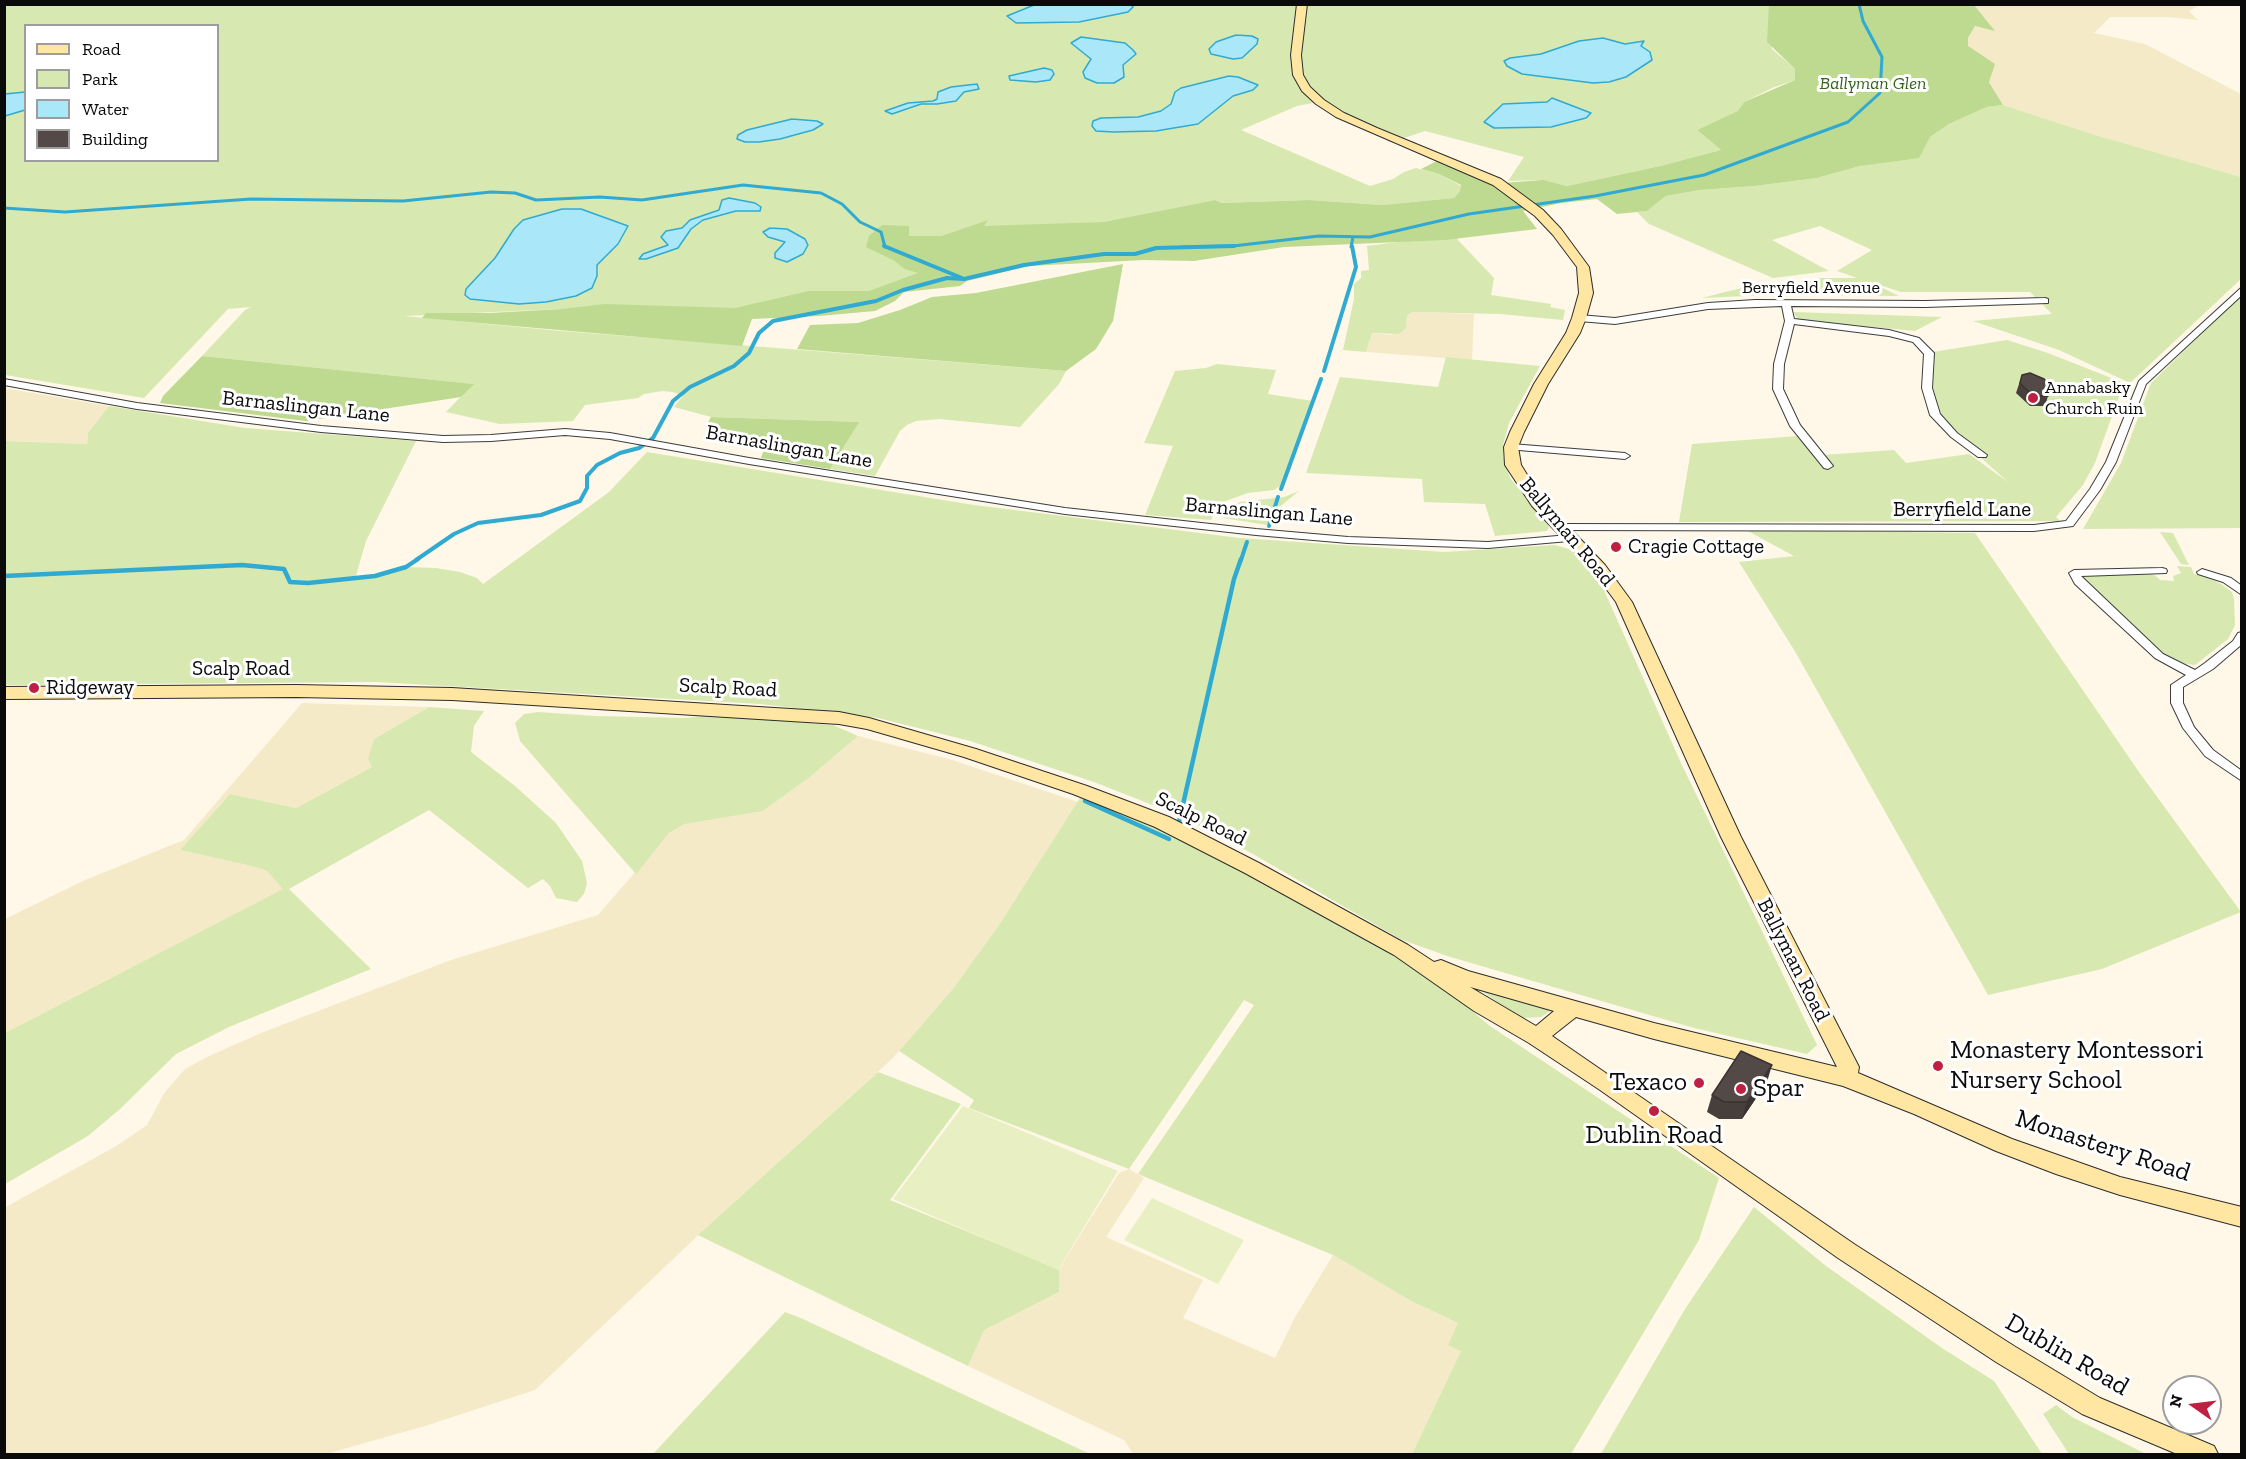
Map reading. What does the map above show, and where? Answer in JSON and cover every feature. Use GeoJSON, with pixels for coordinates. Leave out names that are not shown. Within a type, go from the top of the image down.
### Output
{"type":"FeatureCollection","features":[{"type":"Feature","properties":{"kind":"street"},"geometry":{"type":"LineString","coordinates":[[1302,4],[1296,55],[1298,75],[1306,89],[1320,102],[1340,115],[1467,168],[1521,198],[1557,232],[1583,267],[1586,293],[1579,318],[1573,333],[1541,384],[1511,447],[1625,456]]}},
{"type":"Feature","properties":{"kind":"street","name":"Berryfield Lane"},"geometry":{"type":"LineString","coordinates":[[1563,532],[2034,528],[2069,524],[2095,490],[2111,462],[2142,383],[2241,290]]}},
{"type":"Feature","properties":{"kind":"street","name":"Berryfield Avenue"},"geometry":{"type":"LineString","coordinates":[[1579,318],[1615,321],[1708,306],[1786,303],[1891,305],[2044,302]]}},
{"type":"Feature","properties":{"kind":"street"},"geometry":{"type":"LineString","coordinates":[[1786,303],[1790,321],[1779,364],[1778,389],[1795,426],[1828,465]]}},
{"type":"Feature","properties":{"kind":"street"},"geometry":{"type":"LineString","coordinates":[[1790,321],[1889,333],[1916,340],[1929,353],[1928,388],[1935,415],[1954,435],[1982,455]]}},
{"type":"Feature","properties":{"kind":"street","name":"Barnaslingan Lane"},"geometry":{"type":"LineString","coordinates":[[4,382],[137,406],[321,429],[443,439],[565,432],[610,436],[815,472],[1065,511],[1256,532],[1348,540],[1488,545],[1563,532]]}},
{"type":"Feature","properties":{"kind":"street","name":"Ballyman Road"},"geometry":{"type":"LineString","coordinates":[[1511,447],[1513,465],[1523,483],[1563,532],[1599,568],[1624,603],[1731,837],[1848,1066],[1847,1078]]}},
{"type":"Feature","properties":{"kind":"street"},"geometry":{"type":"LineString","coordinates":[[2162,571],[2074,573],[2079,582],[2159,656],[2194,674]]}},
{"type":"Feature","properties":{"kind":"street"},"geometry":{"type":"LineString","coordinates":[[2202,572],[2227,580],[2241,592]]}},
{"type":"Feature","properties":{"kind":"street"},"geometry":{"type":"LineString","coordinates":[[2241,635],[2216,660],[2177,685],[2177,703],[2189,728],[2209,753],[2241,777]]}},
{"type":"Feature","properties":{"kind":"street","name":"Scalp Road"},"geometry":{"type":"LineString","coordinates":[[4,693],[452,694],[839,718],[869,724],[970,753],[1080,790],[1162,822],[1252,868],[1401,950]]}},
{"type":"Feature","properties":{"kind":"street","name":"Monastery Road"},"geometry":{"type":"LineString","coordinates":[[1401,950],[1462,977],[1654,1032],[1847,1078],[1922,1108],[2004,1145],[2064,1167],[2120,1186],[2241,1217]]}},
{"type":"Feature","properties":{"kind":"street","name":"Dublin Road"},"geometry":{"type":"LineString","coordinates":[[1401,950],[1481,1005],[1537,1037],[1645,1109],[1750,1186],[2005,1354],[2091,1406],[2205,1455]]}},
{"type":"Feature","properties":{"kind":"street"},"geometry":{"type":"LineString","coordinates":[[1537,1037],[1572,1008]]}},
{"type":"Feature","properties":{"kind":"shaded area"},"geometry":{"type":"Polygon","coordinates":[[[1974,5],[2199,5],[2189,11],[2198,20],[2168,17],[2110,17],[2094,33],[2145,44],[2241,94],[2241,177],[2092,134],[2003,105],[1968,46],[1968,38],[1975,26],[1994,30],[1974,5]]]}},
{"type":"Feature","properties":{"kind":"shaded area"},"geometry":{"type":"Polygon","coordinates":[[[1412,312],[1474,314],[1472,360],[1366,352],[1372,333],[1391,335],[1406,328],[1407,316],[1412,312]]]}},
{"type":"Feature","properties":{"kind":"shaded area"},"geometry":{"type":"Polygon","coordinates":[[[4,388],[109,406],[88,433],[87,444],[5,441],[4,388]]]}},
{"type":"Feature","properties":{"kind":"shaded area"},"geometry":{"type":"Polygon","coordinates":[[[302,703],[429,707],[374,739],[372,767],[296,808],[230,794],[180,850],[267,871],[284,889],[5,1033],[5,919],[85,880],[184,840],[302,703]]]}},
{"type":"Feature","properties":{"kind":"shaded area"},"geometry":{"type":"Polygon","coordinates":[[[858,736],[949,759],[1078,802],[999,925],[952,990],[892,1059],[708,1226],[535,1390],[425,1426],[326,1454],[5,1454],[4,1208],[118,1145],[147,1125],[165,1092],[185,1069],[261,1033],[451,960],[598,915],[669,833],[685,824],[763,811],[810,777],[858,736]]]}},
{"type":"Feature","properties":{"kind":"shaded area"},"geometry":{"type":"Polygon","coordinates":[[[1129,1169],[1144,1178],[1106,1237],[1203,1280],[1183,1318],[1275,1358],[1294,1319],[1333,1255],[1413,1302],[1458,1323],[1461,1351],[1412,1454],[1136,1454],[1124,1440],[968,1366],[983,1330],[1059,1292],[1059,1269],[1119,1173],[1129,1169]]]}},
{"type":"Feature","properties":{"kind":"green space"},"geometry":{"type":"Polygon","coordinates":[[[1769,4],[1772,49],[1795,69],[1795,80],[1744,102],[1739,111],[1697,130],[1721,150],[1567,186],[1541,180],[1508,181],[1524,157],[1425,131],[1401,139],[1318,102],[1297,106],[1241,130],[1370,186],[1393,179],[1416,168],[1439,174],[1461,186],[1460,191],[1454,198],[1382,205],[1309,200],[1221,203],[1215,200],[1103,222],[999,228],[983,227],[986,221],[941,236],[909,236],[882,225],[933,271],[826,309],[784,318],[562,309],[404,316],[550,330],[1066,371],[1059,384],[1020,427],[940,419],[916,421],[907,425],[900,431],[875,476],[830,469],[858,422],[711,417],[674,407],[683,396],[662,391],[644,394],[638,398],[585,405],[573,421],[500,424],[446,412],[473,384],[202,356],[245,310],[251,307],[228,309],[144,398],[5,375],[4,5],[1769,4]]]}},
{"type":"Feature","properties":{"kind":"green space","name":"Ballyman Glen"},"geometry":{"type":"Polygon","coordinates":[[[1769,5],[1974,5],[1995,31],[1975,26],[1968,38],[1968,46],[1995,64],[1989,82],[2003,105],[1987,107],[1949,124],[1930,137],[1919,158],[1860,166],[1817,178],[1700,190],[1666,196],[1647,211],[1617,214],[1597,199],[1561,203],[1523,211],[1537,229],[1445,240],[1284,247],[1194,261],[1144,260],[1029,266],[967,281],[960,286],[904,292],[895,301],[875,311],[752,319],[742,346],[422,318],[426,313],[490,313],[604,304],[735,308],[809,291],[869,291],[918,273],[905,269],[893,260],[866,247],[869,236],[882,225],[909,226],[909,236],[941,236],[988,220],[984,226],[1103,222],[1215,200],[1221,203],[1309,200],[1382,205],[1454,198],[1460,191],[1461,185],[1439,174],[1421,169],[1437,161],[1489,184],[1543,180],[1567,186],[1660,166],[1721,150],[1697,130],[1738,111],[1744,102],[1795,80],[1795,69],[1767,42],[1769,5]]]}},
{"type":"Feature","properties":{"kind":"green space"},"geometry":{"type":"Polygon","coordinates":[[[2003,105],[2092,134],[2241,177],[2241,279],[2130,383],[2059,350],[1973,321],[2052,314],[2030,292],[1901,292],[1868,281],[1899,296],[1789,295],[1786,287],[1820,278],[1857,278],[1837,271],[1872,250],[1820,226],[1772,240],[1829,271],[1773,278],[1649,224],[1637,212],[1647,211],[1666,196],[1700,190],[1817,178],[1860,166],[1930,137],[1949,124],[1987,107],[2003,105]]]}},
{"type":"Feature","properties":{"kind":"green space"},"geometry":{"type":"Polygon","coordinates":[[[1454,231],[1460,238],[1457,239],[1494,278],[1491,295],[1551,304],[1550,307],[1565,310],[1563,320],[1500,314],[1412,312],[1407,316],[1406,328],[1399,334],[1372,333],[1366,352],[1343,350],[1354,299],[1354,284],[1361,278],[1361,271],[1369,270],[1367,246],[1437,237],[1454,231]]]}},
{"type":"Feature","properties":{"kind":"green space"},"geometry":{"type":"Polygon","coordinates":[[[1123,264],[1113,321],[1096,349],[1066,371],[797,349],[810,325],[858,323],[932,297],[976,293],[1123,264]]]}},
{"type":"Feature","properties":{"kind":"green space"},"geometry":{"type":"Polygon","coordinates":[[[1768,282],[1769,295],[1702,298],[1725,292],[1768,282]]]}},
{"type":"Feature","properties":{"kind":"green space"},"geometry":{"type":"Polygon","coordinates":[[[2241,295],[2241,528],[2083,529],[2121,463],[2151,383],[2241,295]]]}},
{"type":"Feature","properties":{"kind":"green space"},"geometry":{"type":"Polygon","coordinates":[[[1793,312],[1942,317],[1915,331],[1798,320],[1793,312]]]}},
{"type":"Feature","properties":{"kind":"green space"},"geometry":{"type":"Polygon","coordinates":[[[2007,340],[2048,353],[2124,383],[2095,463],[2083,485],[2056,517],[2060,521],[1679,522],[1692,444],[1798,436],[1823,455],[1894,450],[1906,463],[1969,454],[2008,482],[1961,440],[1941,416],[1933,399],[1928,368],[1933,352],[2007,340]]]}},
{"type":"Feature","properties":{"kind":"green space"},"geometry":{"type":"Polygon","coordinates":[[[202,356],[474,384],[461,397],[306,421],[160,403],[163,396],[202,356]]]}},
{"type":"Feature","properties":{"kind":"green space"},"geometry":{"type":"Polygon","coordinates":[[[1446,357],[1540,366],[1509,423],[1503,445],[1503,456],[1510,478],[1545,521],[1549,527],[1547,531],[1495,536],[1485,504],[1424,502],[1422,479],[1306,473],[1340,377],[1438,387],[1446,357]]]}},
{"type":"Feature","properties":{"kind":"green space"},"geometry":{"type":"Polygon","coordinates":[[[1217,364],[1276,370],[1268,394],[1313,401],[1287,473],[1280,486],[1274,490],[1248,493],[1223,502],[1216,509],[1211,520],[1145,515],[1173,446],[1144,443],[1175,371],[1206,368],[1217,364]]]}},
{"type":"Feature","properties":{"kind":"green space"},"geometry":{"type":"Polygon","coordinates":[[[109,406],[245,428],[416,441],[366,541],[355,579],[406,567],[436,568],[460,572],[477,578],[483,584],[609,492],[647,452],[974,505],[1240,538],[1444,552],[1555,545],[1572,550],[1603,588],[1681,763],[1817,1045],[1807,1054],[1694,1028],[1447,956],[1400,939],[1253,854],[1178,815],[1094,782],[970,741],[878,718],[760,704],[376,682],[5,685],[4,441],[87,444],[88,433],[109,406]]]}},
{"type":"Feature","properties":{"kind":"green space"},"geometry":{"type":"Polygon","coordinates":[[[711,417],[859,422],[830,469],[761,458],[766,444],[706,426],[711,417]]]}},
{"type":"Feature","properties":{"kind":"green space"},"geometry":{"type":"Polygon","coordinates":[[[1299,491],[1276,510],[1267,525],[1223,518],[1231,506],[1240,502],[1284,497],[1299,491]]]}},
{"type":"Feature","properties":{"kind":"green space"},"geometry":{"type":"Polygon","coordinates":[[[1746,530],[1975,533],[2139,772],[2241,912],[2102,969],[1988,995],[1796,653],[1739,562],[1794,556],[1746,530]]]}},
{"type":"Feature","properties":{"kind":"green space"},"geometry":{"type":"Polygon","coordinates":[[[2160,532],[2173,533],[2189,565],[2181,564],[2160,532]]]}},
{"type":"Feature","properties":{"kind":"green space"},"geometry":{"type":"Polygon","coordinates":[[[2177,566],[2191,567],[2194,574],[2205,576],[2221,584],[2232,592],[2234,599],[2235,625],[2228,639],[2195,665],[2180,663],[2166,656],[2083,577],[2087,574],[2147,573],[2160,580],[2174,581],[2173,576],[2181,573],[2177,566]]]}},
{"type":"Feature","properties":{"kind":"green space"},"geometry":{"type":"Polygon","coordinates":[[[429,707],[484,711],[474,726],[471,752],[515,786],[556,823],[582,861],[587,883],[584,894],[577,902],[556,898],[550,886],[543,879],[528,888],[429,810],[289,889],[371,969],[229,1027],[176,1054],[120,1109],[88,1136],[5,1184],[5,1033],[283,889],[267,871],[180,850],[230,794],[296,808],[372,767],[368,759],[374,739],[429,707]]]}},
{"type":"Feature","properties":{"kind":"green space"},"geometry":{"type":"Polygon","coordinates":[[[538,712],[686,718],[711,715],[833,725],[858,736],[810,777],[763,811],[685,824],[669,833],[636,874],[520,741],[515,723],[524,714],[538,712]]]}},
{"type":"Feature","properties":{"kind":"green space"},"geometry":{"type":"Polygon","coordinates":[[[1080,798],[1144,822],[1252,876],[1433,978],[1490,1026],[1719,1178],[1699,1240],[1571,1454],[1412,1454],[1461,1351],[1448,1345],[1458,1323],[1413,1302],[1333,1255],[1138,1174],[1254,1005],[1244,1000],[1129,1169],[969,1108],[974,1100],[899,1051],[952,990],[999,925],[1080,798]]]}},
{"type":"Feature","properties":{"kind":"green space"},"geometry":{"type":"Polygon","coordinates":[[[1464,979],[1555,1008],[1541,1017],[1521,1018],[1464,979]]]}},
{"type":"Feature","properties":{"kind":"green space"},"geometry":{"type":"Polygon","coordinates":[[[878,1072],[961,1104],[890,1200],[1059,1269],[1059,1292],[984,1330],[968,1366],[698,1235],[878,1072]]]}},
{"type":"Feature","properties":{"kind":"green space"},"geometry":{"type":"Polygon","coordinates":[[[963,1106],[1118,1171],[1058,1270],[893,1199],[963,1106]]]}},
{"type":"Feature","properties":{"kind":"green space"},"geometry":{"type":"Polygon","coordinates":[[[1152,1198],[1244,1240],[1218,1284],[1124,1240],[1152,1198]]]}},
{"type":"Feature","properties":{"kind":"green space"},"geometry":{"type":"Polygon","coordinates":[[[1754,1207],[1826,1266],[1942,1348],[1994,1381],[2042,1454],[1601,1454],[1685,1309],[1754,1207]]]}},
{"type":"Feature","properties":{"kind":"green space"},"geometry":{"type":"Polygon","coordinates":[[[785,1312],[803,1319],[1090,1454],[653,1454],[785,1312]]]}},
{"type":"Feature","properties":{"kind":"green space"},"geometry":{"type":"Polygon","coordinates":[[[2056,1405],[2072,1417],[2146,1454],[2069,1454],[2043,1414],[2056,1405]]]}},
{"type":"Feature","properties":{"kind":"water"},"geometry":{"type":"Polygon","coordinates":[[[1131,4],[1133,7],[1128,12],[1079,22],[1016,23],[1007,16],[1034,5],[1131,4]]]}},
{"type":"Feature","properties":{"kind":"water"},"geometry":{"type":"Polygon","coordinates":[[[1236,35],[1252,36],[1258,39],[1257,44],[1242,58],[1233,59],[1211,54],[1209,49],[1216,42],[1236,35]]]}},
{"type":"Feature","properties":{"kind":"water"},"geometry":{"type":"Polygon","coordinates":[[[1081,37],[1125,43],[1133,50],[1136,54],[1123,65],[1124,77],[1114,83],[1097,83],[1085,78],[1083,72],[1091,59],[1071,43],[1081,37]]]}},
{"type":"Feature","properties":{"kind":"water"},"geometry":{"type":"Polygon","coordinates":[[[1603,38],[1625,44],[1644,41],[1641,46],[1650,52],[1652,60],[1626,77],[1609,82],[1593,83],[1522,74],[1507,66],[1504,61],[1510,58],[1541,54],[1579,41],[1603,38]]]}},
{"type":"Feature","properties":{"kind":"water"},"geometry":{"type":"Polygon","coordinates":[[[1044,68],[1052,70],[1054,74],[1050,80],[1036,82],[1010,80],[1009,76],[1044,68]]]}},
{"type":"Feature","properties":{"kind":"water"},"geometry":{"type":"Polygon","coordinates":[[[1229,76],[1258,85],[1253,90],[1233,96],[1198,124],[1156,131],[1113,132],[1096,131],[1092,126],[1093,121],[1101,118],[1138,117],[1161,111],[1171,104],[1175,92],[1181,88],[1229,76]]]}},
{"type":"Feature","properties":{"kind":"water"},"geometry":{"type":"Polygon","coordinates":[[[977,84],[979,89],[964,92],[956,101],[921,104],[892,114],[885,111],[908,103],[933,101],[937,99],[938,92],[951,87],[977,84]]]}},
{"type":"Feature","properties":{"kind":"water"},"geometry":{"type":"Polygon","coordinates":[[[24,92],[24,110],[5,116],[5,94],[24,92]]]}},
{"type":"Feature","properties":{"kind":"water"},"geometry":{"type":"Polygon","coordinates":[[[1552,98],[1591,113],[1586,118],[1551,127],[1494,128],[1484,122],[1503,104],[1547,102],[1552,98]]]}},
{"type":"Feature","properties":{"kind":"water"},"geometry":{"type":"Polygon","coordinates":[[[792,119],[817,121],[823,124],[813,130],[780,139],[745,142],[737,139],[738,135],[747,130],[792,119]]]}},
{"type":"Feature","properties":{"kind":"water"},"geometry":{"type":"Polygon","coordinates":[[[729,198],[755,203],[761,207],[760,211],[736,211],[703,220],[691,229],[678,248],[646,259],[639,259],[643,254],[668,245],[661,237],[666,231],[682,228],[690,220],[719,210],[722,200],[729,198]]]}},
{"type":"Feature","properties":{"kind":"water"},"geometry":{"type":"Polygon","coordinates":[[[562,209],[581,209],[628,226],[618,244],[597,265],[597,276],[592,288],[576,296],[519,304],[470,299],[465,295],[466,289],[495,258],[514,229],[523,220],[562,209]]]}},
{"type":"Feature","properties":{"kind":"water"},"geometry":{"type":"Polygon","coordinates":[[[770,228],[787,229],[805,239],[808,245],[803,254],[787,262],[775,258],[775,253],[785,242],[768,237],[763,232],[770,228]]]}},
{"type":"Feature","properties":{"kind":"building"},"geometry":{"type":"Polygon","coordinates":[[[2030,373],[2044,379],[2050,385],[2048,396],[2033,396],[2020,383],[2022,375],[2030,373]]]}},
{"type":"Feature","properties":{"kind":"building"},"geometry":{"type":"Polygon","coordinates":[[[1741,1051],[1772,1065],[1747,1102],[1724,1102],[1712,1095],[1741,1051]]]}},
{"type":"Feature","properties":{"kind":"waterway"},"geometry":{"type":"LineString","coordinates":[[1182,247],[1233,246],[1319,236],[1370,237],[1469,214],[1595,196],[1704,175],[1848,122],[1880,93],[1882,57],[1863,21],[1859,4]]}},
{"type":"Feature","properties":{"kind":"waterway"},"geometry":{"type":"LineString","coordinates":[[4,208],[65,212],[251,199],[403,201],[491,192],[515,193],[536,200],[600,197],[642,200],[743,185],[821,193],[842,204],[860,222],[881,232],[885,246]]}},
{"type":"Feature","properties":{"kind":"waterway"},"geometry":{"type":"LineString","coordinates":[[1351,247],[1353,237]]}},
{"type":"Feature","properties":{"kind":"waterway"},"geometry":{"type":"LineString","coordinates":[[885,246],[962,278]]}},
{"type":"Feature","properties":{"kind":"waterway"},"geometry":{"type":"LineString","coordinates":[[416,560],[454,534],[478,523],[541,515],[580,501],[587,488],[587,476],[597,465],[620,453],[639,448],[653,438],[673,401],[690,387],[734,366],[749,353],[759,333],[773,321],[876,301],[903,290],[947,278],[964,279],[1024,265],[1104,254],[1135,254],[1156,248],[1234,246]]}},
{"type":"Feature","properties":{"kind":"waterway"},"geometry":{"type":"LineString","coordinates":[[1324,371],[1356,267],[1352,246]]}},
{"type":"Feature","properties":{"kind":"waterway"},"geometry":{"type":"LineString","coordinates":[[1281,489],[1321,379]]}},
{"type":"Feature","properties":{"kind":"waterway"},"geometry":{"type":"LineString","coordinates":[[1269,526],[1278,497]]}},
{"type":"Feature","properties":{"kind":"waterway"},"geometry":{"type":"LineString","coordinates":[[1241,560],[1247,542]]}},
{"type":"Feature","properties":{"kind":"waterway"},"geometry":{"type":"LineString","coordinates":[[4,576],[242,565],[284,569],[290,582],[308,583],[375,576],[406,567],[418,559]]}},
{"type":"Feature","properties":{"kind":"waterway"},"geometry":{"type":"LineString","coordinates":[[1179,822],[1234,579],[1241,559]]}},
{"type":"Feature","properties":{"kind":"waterway"},"geometry":{"type":"LineString","coordinates":[[1085,801],[1169,839]]}},
{"type":"Feature","properties":{"kind":"place","name":"Annabasky Church Ruin"},"geometry":{"type":"Point","coordinates":[2033,398]}},
{"type":"Feature","properties":{"kind":"place","name":"Cragie Cottage"},"geometry":{"type":"Point","coordinates":[1616,547]}},
{"type":"Feature","properties":{"kind":"place","name":"Ridgeway"},"geometry":{"type":"Point","coordinates":[34,688]}},
{"type":"Feature","properties":{"kind":"place","name":"Monastery Montessori Nursery School"},"geometry":{"type":"Point","coordinates":[1938,1066]}},
{"type":"Feature","properties":{"kind":"place","name":"Texaco"},"geometry":{"type":"Point","coordinates":[1699,1083]}},
{"type":"Feature","properties":{"kind":"place","name":"Spar"},"geometry":{"type":"Point","coordinates":[1741,1089]}},
{"type":"Feature","properties":{"kind":"place","name":"Dublin Road"},"geometry":{"type":"Point","coordinates":[1654,1111]}}]}
